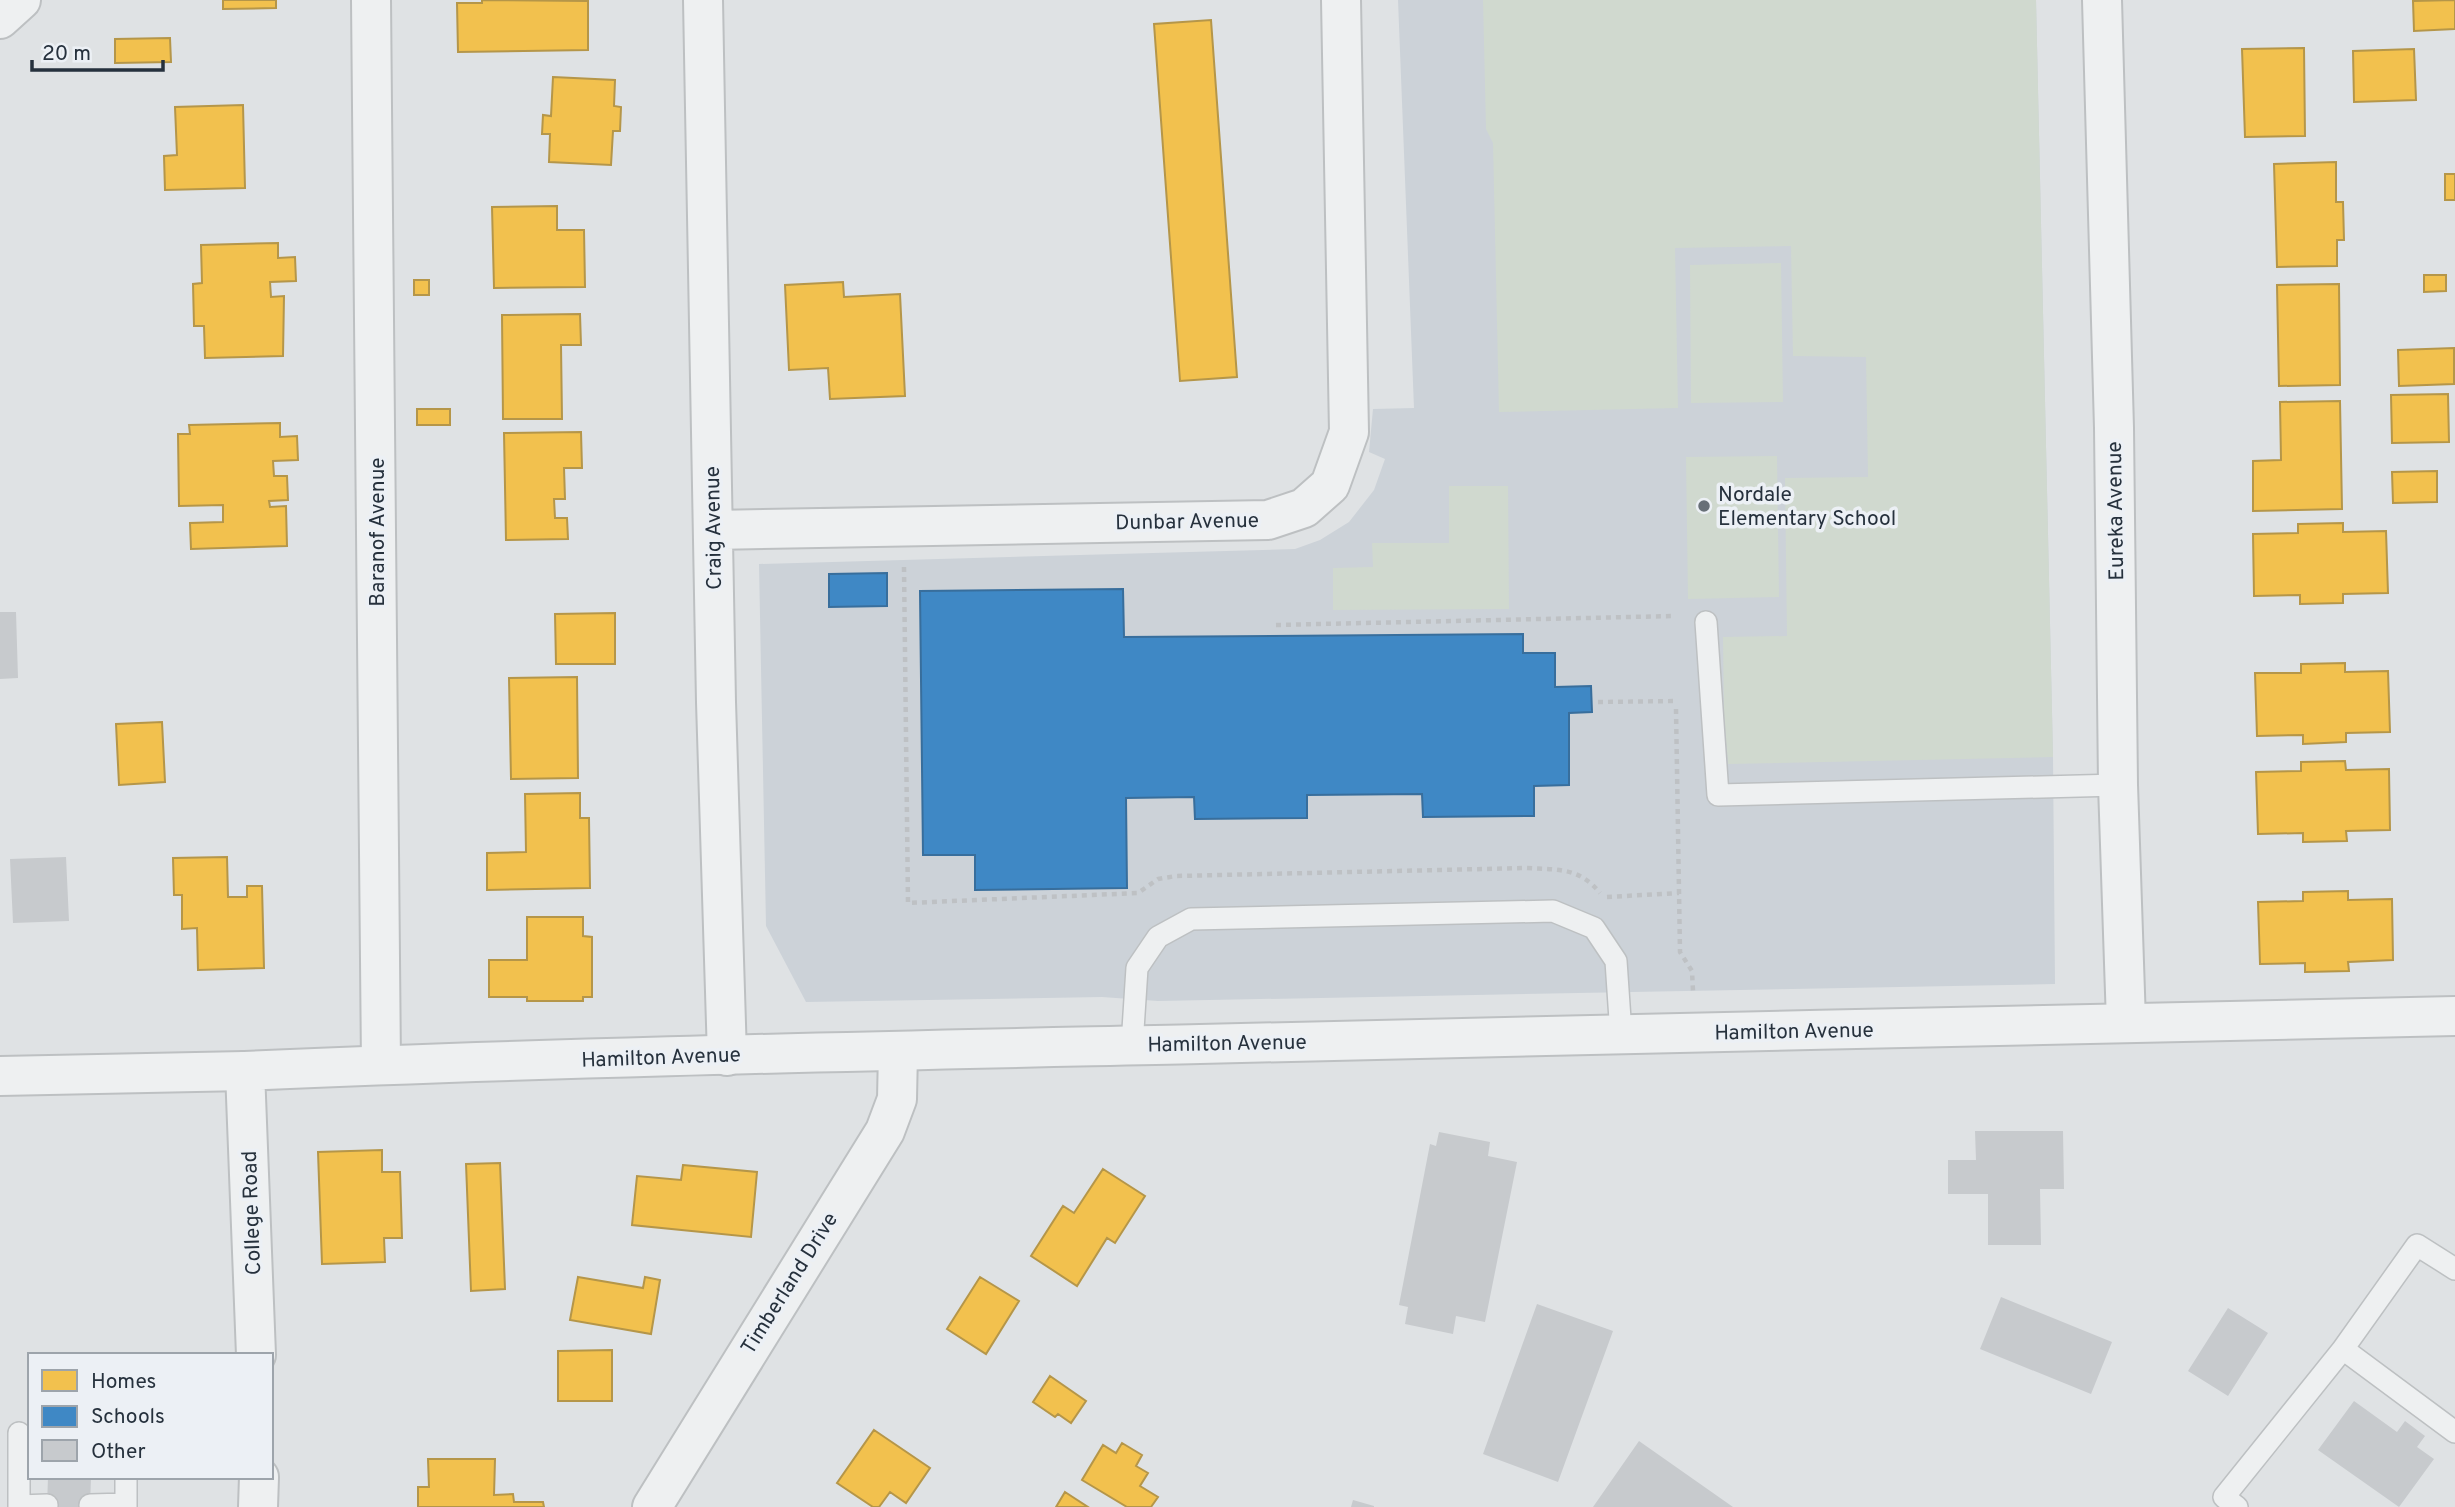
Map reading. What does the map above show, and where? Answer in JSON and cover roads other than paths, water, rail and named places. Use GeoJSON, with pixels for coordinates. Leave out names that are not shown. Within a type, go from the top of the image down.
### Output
{"type":"FeatureCollection","features":[{"type":"Feature","properties":{"kind":"street"},"geometry":{"type":"LineString","coordinates":[[0,19],[21,0]]}},
{"type":"Feature","properties":{"kind":"street","name":"Baranof Avenue"},"geometry":{"type":"LineString","coordinates":[[371,0],[381,1065]]}},
{"type":"Feature","properties":{"kind":"street","name":"Craig Avenue"},"geometry":{"type":"LineString","coordinates":[[704,0],[713,530],[727,1056]]}},
{"type":"Feature","properties":{"kind":"street","name":"Dunbar Avenue"},"geometry":{"type":"LineString","coordinates":[[713,530],[1268,520],[1304,508],[1330,485],[1349,432],[1341,0]]}},
{"type":"Feature","properties":{"kind":"street","name":"Eureka Avenue"},"geometry":{"type":"LineString","coordinates":[[2102,0],[2114,428],[2118,785],[2126,1022]]}},
{"type":"Feature","properties":{"kind":"street","name":"Hamilton Avenue"},"geometry":{"type":"LineString","coordinates":[[0,1076],[1132,1045],[2455,1016]]}},
{"type":"Feature","properties":{"kind":"street","name":"Timberland Drive"},"geometry":{"type":"LineString","coordinates":[[652,1507],[885,1131],[897,1099],[898,1051]]}},
{"type":"Feature","properties":{"kind":"street","name":"College Road"},"geometry":{"type":"LineString","coordinates":[[245,1071],[256,1353]]}},
{"type":"Feature","properties":{"kind":"street"},"geometry":{"type":"LineString","coordinates":[[258,1507],[259,1479]]}},
{"type":"Feature","properties":{"kind":"lane"},"geometry":{"type":"LineString","coordinates":[[1706,622],[1718,795],[2118,785]]}},
{"type":"Feature","properties":{"kind":"lane"},"geometry":{"type":"LineString","coordinates":[[1132,1045],[1137,968],[1158,937],[1191,919],[1553,911],[1594,928],[1616,961],[1621,1034]]}},
{"type":"Feature","properties":{"kind":"lane"},"geometry":{"type":"LineString","coordinates":[[2237,1507],[2224,1497],[2343,1349],[2417,1245],[2455,1269]]}},
{"type":"Feature","properties":{"kind":"lane"},"geometry":{"type":"LineString","coordinates":[[2343,1349],[2455,1432]]}},
{"type":"Feature","properties":{"kind":"lane"},"geometry":{"type":"LineString","coordinates":[[16,1433],[19,1506],[47,1505]]}},
{"type":"Feature","properties":{"kind":"lane"},"geometry":{"type":"LineString","coordinates":[[90,1505],[126,1506],[126,1479]]}},
{"type":"Feature","properties":{"kind":"place","name":"Nordale Elementary School"},"geometry":{"type":"Point","coordinates":[1704,506]}}]}
